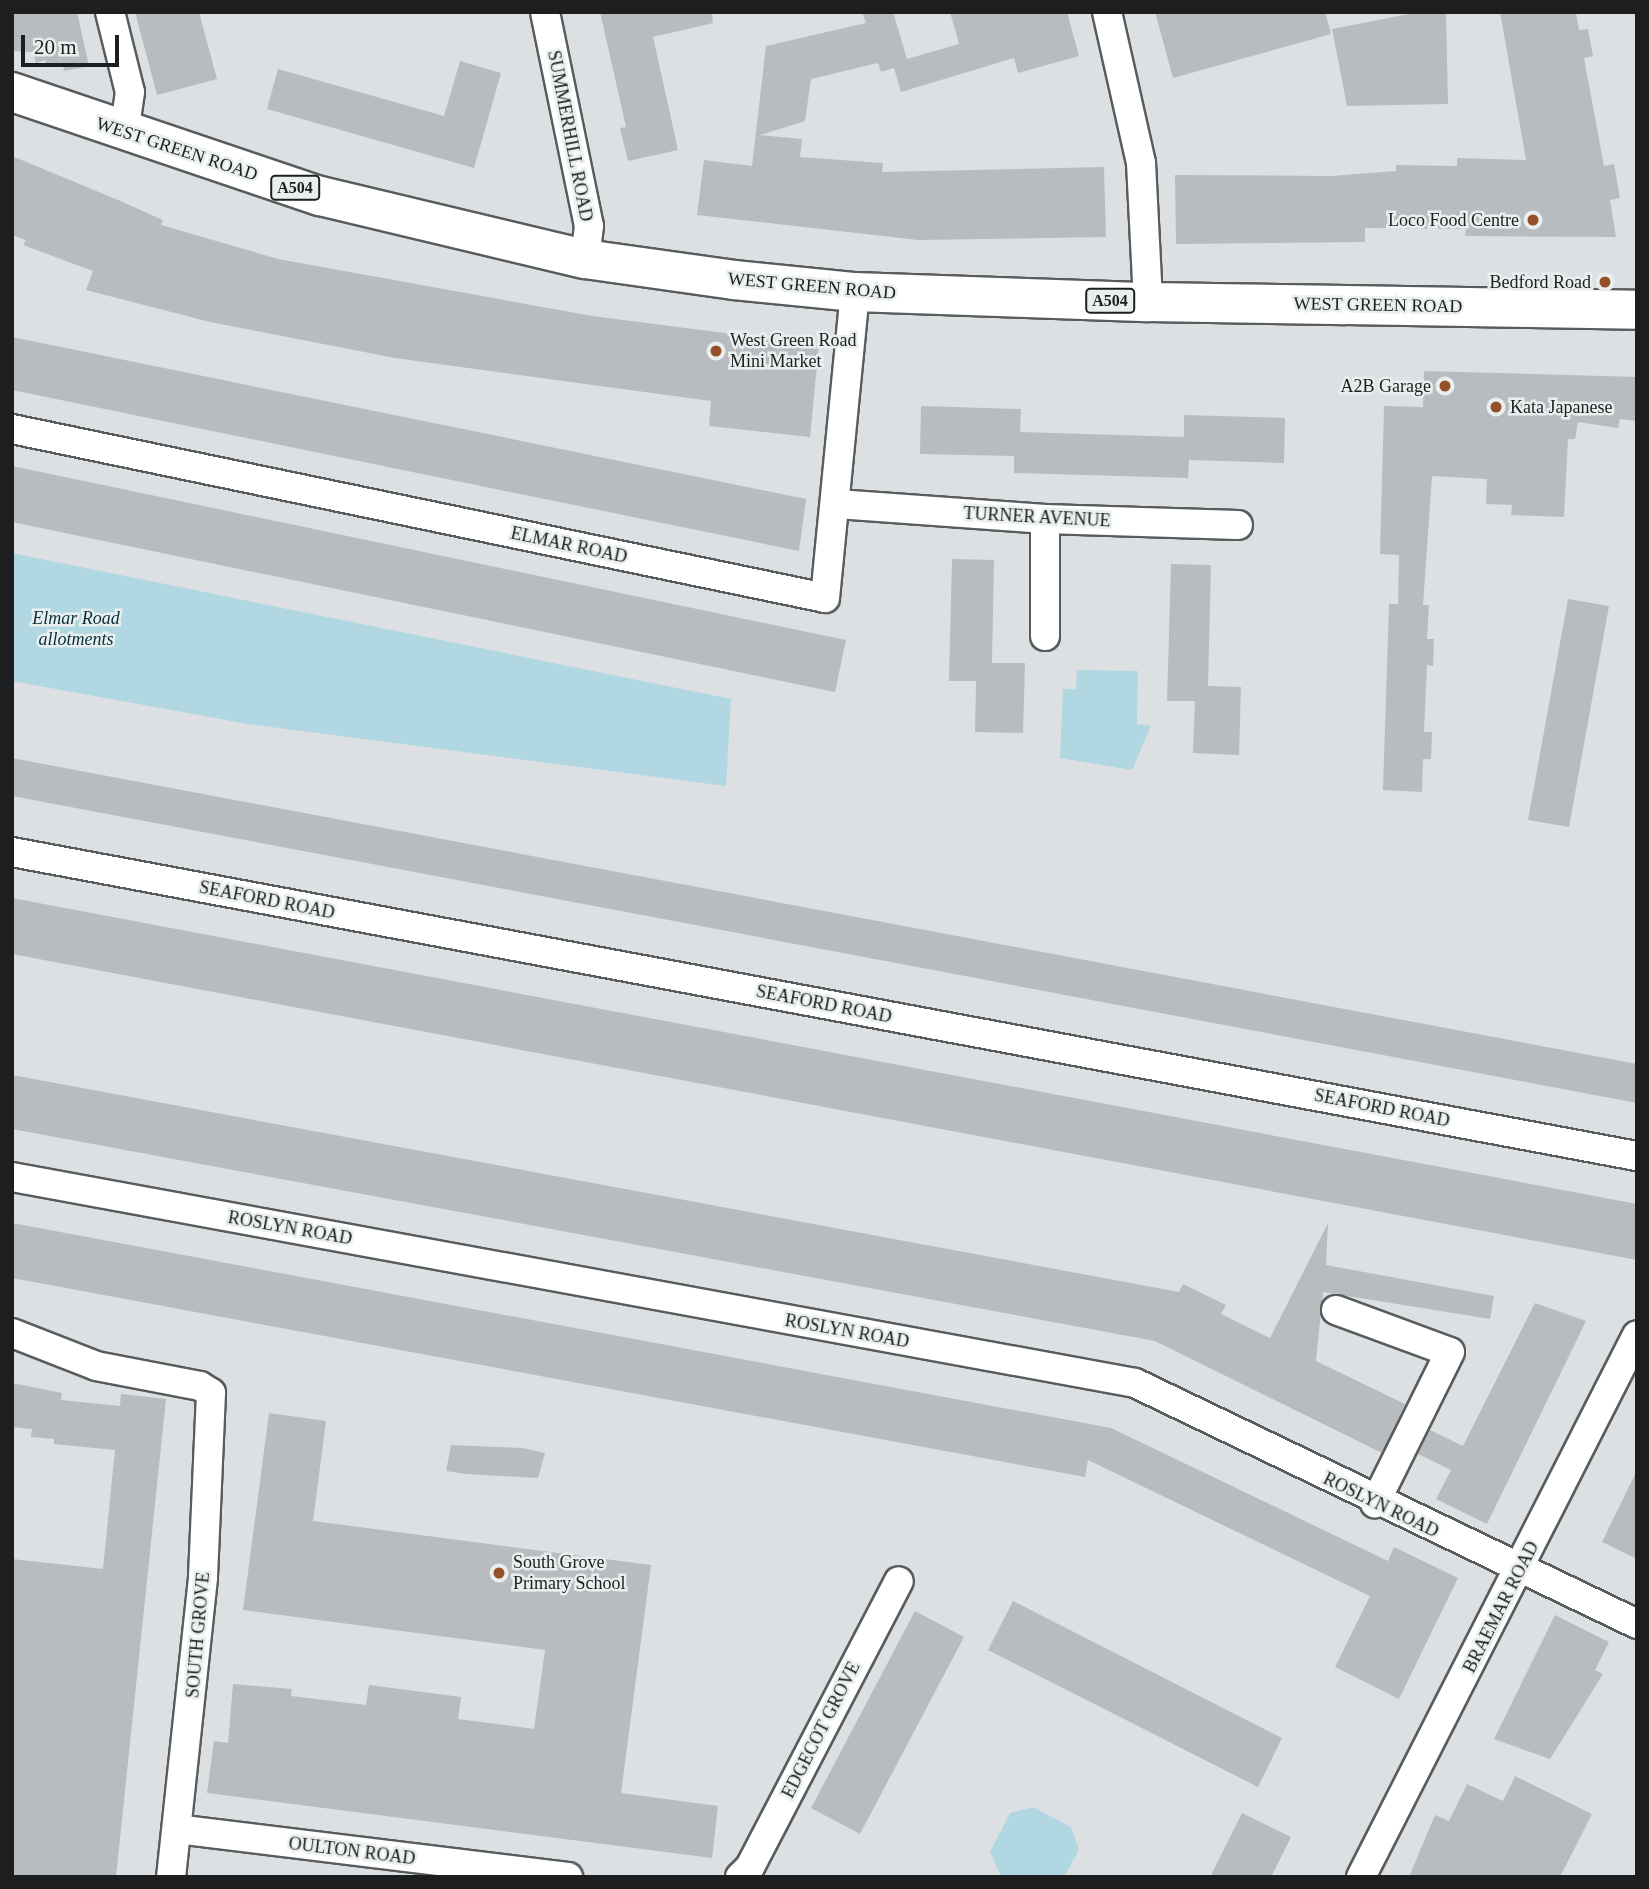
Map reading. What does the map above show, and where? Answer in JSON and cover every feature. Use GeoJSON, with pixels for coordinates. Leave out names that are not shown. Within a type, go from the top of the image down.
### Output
{"type":"FeatureCollection","features":[{"type":"Feature","properties":{"kind":"main road","name":"WEST GREEN ROAD"},"geometry":{"type":"LineString","coordinates":[[12,92],[124,133],[320,196],[585,259],[855,292],[1148,302],[1637,310]]}},
{"type":"Feature","properties":{"kind":"street"},"geometry":{"type":"LineString","coordinates":[[110,12],[130,92],[124,133]]}},
{"type":"Feature","properties":{"kind":"street","name":"SUMMERHILL ROAD"},"geometry":{"type":"LineString","coordinates":[[545,12],[589,226],[585,259]]}},
{"type":"Feature","properties":{"kind":"street"},"geometry":{"type":"LineString","coordinates":[[1107,12],[1141,163],[1148,302]]}},
{"type":"Feature","properties":{"kind":"street","name":"ELMAR ROAD"},"geometry":{"type":"LineString","coordinates":[[12,429],[825,598],[837,504],[855,292]]}},
{"type":"Feature","properties":{"kind":"street","name":"TURNER AVENUE"},"geometry":{"type":"LineString","coordinates":[[837,504],[1045,519],[1238,525]]}},
{"type":"Feature","properties":{"kind":"street"},"geometry":{"type":"LineString","coordinates":[[1045,519],[1045,636]]}},
{"type":"Feature","properties":{"kind":"street","name":"SEAFORD ROAD"},"geometry":{"type":"LineString","coordinates":[[12,852],[1637,1156]]}},
{"type":"Feature","properties":{"kind":"street","name":"ROSLYN ROAD"},"geometry":{"type":"LineString","coordinates":[[12,1177],[1135,1384],[1375,1503],[1637,1624]]}},
{"type":"Feature","properties":{"kind":"street"},"geometry":{"type":"LineString","coordinates":[[1336,1310],[1450,1352],[1375,1503]]}},
{"type":"Feature","properties":{"kind":"street","name":"SOUTH GROVE"},"geometry":{"type":"LineString","coordinates":[[12,1333],[96,1366],[200,1386],[211,1393],[204,1577],[171,1877]]}},
{"type":"Feature","properties":{"kind":"street","name":"BRAEMAR ROAD"},"geometry":{"type":"LineString","coordinates":[[1361,1877],[1521,1570],[1637,1335]]}},
{"type":"Feature","properties":{"kind":"street","name":"EDGECOT GROVE"},"geometry":{"type":"LineString","coordinates":[[740,1877],[750,1867],[899,1581]]}},
{"type":"Feature","properties":{"kind":"street","name":"OULTON ROAD"},"geometry":{"type":"LineString","coordinates":[[177,1829],[486,1872],[568,1877]]}},
{"type":"Feature","properties":{"kind":"green space","name":"Elmar Road allotments"},"geometry":{"type":"Polygon","coordinates":[[[12,553],[731,699],[726,786],[248,724],[12,681],[12,553]]]}},
{"type":"Feature","properties":{"kind":"green space"},"geometry":{"type":"Polygon","coordinates":[[[1077,670],[1138,671],[1137,724],[1151,726],[1132,770],[1060,758],[1063,689],[1076,689],[1077,670]]]}},
{"type":"Feature","properties":{"kind":"green space"},"geometry":{"type":"Polygon","coordinates":[[[1033,1807],[1071,1827],[1079,1850],[1064,1877],[1001,1877],[990,1852],[1010,1813],[1033,1807]]]}},
{"type":"Feature","properties":{"kind":"building"},"geometry":{"type":"Polygon","coordinates":[[[12,12],[77,12],[89,66],[64,71],[63,64],[47,67],[45,60],[36,63],[33,52],[12,51],[12,12]]]}},
{"type":"Feature","properties":{"kind":"building"},"geometry":{"type":"Polygon","coordinates":[[[135,12],[199,12],[217,79],[157,95],[135,12]]]}},
{"type":"Feature","properties":{"kind":"building"},"geometry":{"type":"Polygon","coordinates":[[[600,12],[712,12],[713,23],[653,37],[678,150],[628,161],[620,128],[626,127],[600,12]]]}},
{"type":"Feature","properties":{"kind":"building"},"geometry":{"type":"Polygon","coordinates":[[[862,12],[893,12],[907,59],[959,44],[950,12],[1067,12],[1079,56],[1018,73],[1014,58],[901,92],[894,68],[881,72],[878,63],[811,79],[805,121],[760,135],[802,139],[800,157],[883,163],[882,172],[1104,167],[1106,237],[918,240],[697,215],[704,160],[752,166],[766,46],[866,23],[862,12]]]}},
{"type":"Feature","properties":{"kind":"building"},"geometry":{"type":"Polygon","coordinates":[[[1155,12],[1325,12],[1331,34],[1173,78],[1155,12]]]}},
{"type":"Feature","properties":{"kind":"building"},"geometry":{"type":"Polygon","coordinates":[[[1419,12],[1446,12],[1448,104],[1347,106],[1332,29],[1419,12]]]}},
{"type":"Feature","properties":{"kind":"building"},"geometry":{"type":"Polygon","coordinates":[[[1500,12],[1576,12],[1579,30],[1588,29],[1593,56],[1584,58],[1604,166],[1614,164],[1620,198],[1610,200],[1616,237],[1465,236],[1466,229],[1365,228],[1365,242],[1176,244],[1175,175],[1331,176],[1396,171],[1396,165],[1457,166],[1457,158],[1526,160],[1500,12]]]}},
{"type":"Feature","properties":{"kind":"building"},"geometry":{"type":"Polygon","coordinates":[[[460,61],[501,73],[474,168],[267,109],[278,69],[444,116],[460,61]]]}},
{"type":"Feature","properties":{"kind":"building"},"geometry":{"type":"Polygon","coordinates":[[[12,156],[163,220],[161,225],[278,259],[592,316],[819,345],[810,437],[709,426],[711,401],[395,358],[210,322],[86,290],[93,271],[23,245],[26,240],[12,235],[12,156]]]}},
{"type":"Feature","properties":{"kind":"building"},"geometry":{"type":"Polygon","coordinates":[[[12,337],[806,499],[799,551],[12,390],[12,337]]]}},
{"type":"Feature","properties":{"kind":"building"},"geometry":{"type":"Polygon","coordinates":[[[1424,371],[1637,377],[1637,421],[1620,419],[1618,428],[1578,422],[1575,439],[1568,439],[1564,517],[1511,515],[1512,505],[1486,504],[1487,479],[1432,476],[1423,605],[1429,605],[1427,639],[1434,639],[1433,666],[1427,665],[1424,732],[1432,732],[1431,759],[1423,759],[1422,792],[1383,790],[1389,604],[1398,604],[1399,555],[1380,554],[1384,406],[1423,407],[1424,371]]]}},
{"type":"Feature","properties":{"kind":"building"},"geometry":{"type":"Polygon","coordinates":[[[921,406],[1021,409],[1020,432],[1184,437],[1184,415],[1285,418],[1284,463],[1189,460],[1188,478],[1014,473],[1014,456],[920,454],[921,406]]]}},
{"type":"Feature","properties":{"kind":"building"},"geometry":{"type":"Polygon","coordinates":[[[12,466],[846,640],[835,692],[12,522],[12,466]]]}},
{"type":"Feature","properties":{"kind":"building"},"geometry":{"type":"Polygon","coordinates":[[[952,559],[994,560],[992,663],[1025,663],[1023,733],[975,732],[976,681],[949,681],[952,559]]]}},
{"type":"Feature","properties":{"kind":"building"},"geometry":{"type":"Polygon","coordinates":[[[1171,564],[1211,565],[1208,686],[1241,687],[1239,755],[1193,753],[1195,701],[1167,701],[1171,564]]]}},
{"type":"Feature","properties":{"kind":"building"},"geometry":{"type":"Polygon","coordinates":[[[1568,599],[1609,606],[1569,827],[1528,820],[1568,599]]]}},
{"type":"Feature","properties":{"kind":"building"},"geometry":{"type":"Polygon","coordinates":[[[12,758],[1637,1064],[1637,1103],[12,796],[12,758]]]}},
{"type":"Feature","properties":{"kind":"building"},"geometry":{"type":"Polygon","coordinates":[[[12,898],[1637,1204],[1637,1260],[12,954],[12,898]]]}},
{"type":"Feature","properties":{"kind":"building"},"geometry":{"type":"Polygon","coordinates":[[[12,1075],[1179,1292],[1183,1284],[1226,1305],[1221,1314],[1270,1338],[1328,1223],[1326,1265],[1494,1296],[1490,1319],[1323,1292],[1316,1361],[1405,1404],[1382,1453],[1155,1341],[12,1129],[12,1075]]]}},
{"type":"Feature","properties":{"kind":"building"},"geometry":{"type":"Polygon","coordinates":[[[12,1223],[1111,1428],[1388,1561],[1394,1547],[1458,1578],[1399,1699],[1335,1667],[1370,1596],[1088,1460],[1085,1477],[12,1278],[12,1223]]]}},
{"type":"Feature","properties":{"kind":"building"},"geometry":{"type":"Polygon","coordinates":[[[1535,1303],[1586,1321],[1487,1524],[1436,1499],[1451,1470],[1418,1454],[1430,1430],[1463,1446],[1535,1303]]]}},
{"type":"Feature","properties":{"kind":"building"},"geometry":{"type":"Polygon","coordinates":[[[12,1383],[62,1393],[61,1400],[120,1406],[121,1394],[166,1399],[116,1877],[12,1877],[12,1559],[103,1569],[115,1450],[54,1444],[54,1439],[31,1437],[32,1429],[12,1427],[12,1383]]]}},
{"type":"Feature","properties":{"kind":"building"},"geometry":{"type":"Polygon","coordinates":[[[269,1413],[326,1421],[313,1521],[651,1565],[621,1793],[718,1806],[712,1858],[207,1793],[214,1741],[228,1743],[233,1684],[292,1689],[291,1696],[366,1705],[369,1685],[461,1697],[458,1719],[534,1729],[545,1650],[243,1610],[269,1413]]]}},
{"type":"Feature","properties":{"kind":"building"},"geometry":{"type":"Polygon","coordinates":[[[451,1445],[523,1448],[545,1453],[538,1478],[466,1474],[446,1471],[451,1445]]]}},
{"type":"Feature","properties":{"kind":"building"},"geometry":{"type":"Polygon","coordinates":[[[1637,1470],[1637,1559],[1602,1542],[1637,1470]]]}},
{"type":"Feature","properties":{"kind":"building"},"geometry":{"type":"Polygon","coordinates":[[[1013,1601],[1282,1738],[1258,1787],[988,1650],[1013,1601]]]}},
{"type":"Feature","properties":{"kind":"building"},"geometry":{"type":"Polygon","coordinates":[[[915,1611],[964,1637],[860,1834],[811,1808],[915,1611]]]}},
{"type":"Feature","properties":{"kind":"building"},"geometry":{"type":"Polygon","coordinates":[[[1555,1615],[1609,1642],[1595,1670],[1603,1674],[1550,1759],[1494,1739],[1555,1615]]]}},
{"type":"Feature","properties":{"kind":"building"},"geometry":{"type":"Polygon","coordinates":[[[1515,1776],[1592,1814],[1560,1877],[1409,1877],[1435,1815],[1449,1821],[1467,1784],[1503,1801],[1515,1776]]]}},
{"type":"Feature","properties":{"kind":"building"},"geometry":{"type":"Polygon","coordinates":[[[1242,1813],[1291,1837],[1271,1877],[1210,1877],[1242,1813]]]}},
{"type":"Feature","properties":{"kind":"place","name":"Loco Food Centre"},"geometry":{"type":"Point","coordinates":[1533,220]}},
{"type":"Feature","properties":{"kind":"place","name":"Bedford Road"},"geometry":{"type":"Point","coordinates":[1605,282]}},
{"type":"Feature","properties":{"kind":"place","name":"West Green Road Mini Market"},"geometry":{"type":"Point","coordinates":[716,351]}},
{"type":"Feature","properties":{"kind":"place","name":"A2B Garage"},"geometry":{"type":"Point","coordinates":[1445,386]}},
{"type":"Feature","properties":{"kind":"place","name":"Kata Japanese"},"geometry":{"type":"Point","coordinates":[1496,407]}},
{"type":"Feature","properties":{"kind":"place","name":"South Grove Primary School"},"geometry":{"type":"Point","coordinates":[499,1573]}}]}
